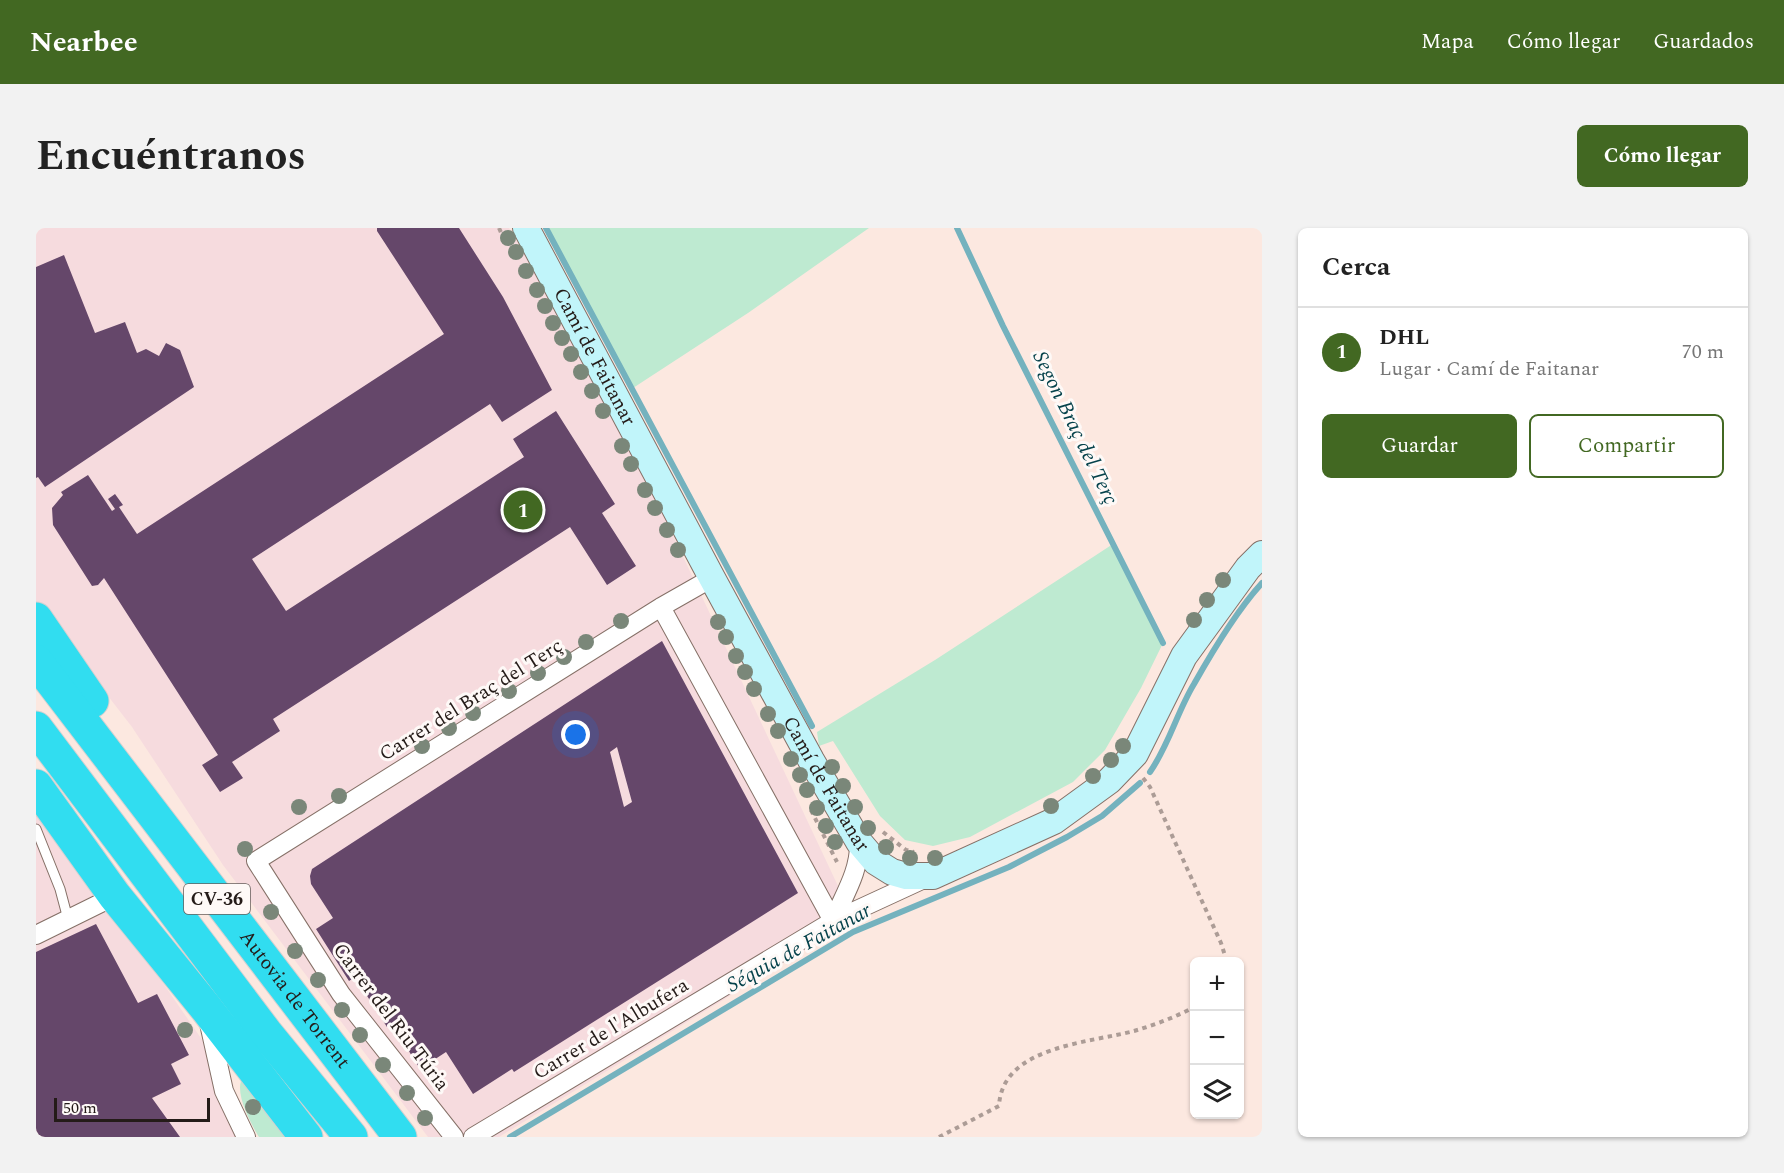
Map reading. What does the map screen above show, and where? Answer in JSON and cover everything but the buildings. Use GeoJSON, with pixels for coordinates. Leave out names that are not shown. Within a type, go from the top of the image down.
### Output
{"type":"FeatureCollection","features":[{"type":"Feature","properties":{"kind":"highway"},"geometry":{"type":"LineString","coordinates":[[36,619],[280,982]]}},
{"type":"Feature","properties":{"kind":"highway","name":"Autovia de Torrent"},"geometry":{"type":"LineString","coordinates":[[36,661],[400,1137]]}},
{"type":"Feature","properties":{"kind":"highway","name":"Autovia de Torrent"},"geometry":{"type":"LineString","coordinates":[[36,728],[266,1033],[351,1137]]}},
{"type":"Feature","properties":{"kind":"highway"},"geometry":{"type":"LineString","coordinates":[[36,786],[115,896],[306,1137]]}},
{"type":"Feature","properties":{"kind":"street","name":"Camí de Faitanar"},"geometry":{"type":"LineString","coordinates":[[526,228],[811,760],[869,835],[876,862],[892,872],[906,876],[933,876],[1054,821],[1109,781],[1135,754],[1184,656],[1248,568],[1262,554]]}},
{"type":"Feature","properties":{"kind":"street","name":"Carrer del Braç del Terç"},"geometry":{"type":"LineString","coordinates":[[256,861],[661,607],[712,578]]}},
{"type":"Feature","properties":{"kind":"street"},"geometry":{"type":"LineString","coordinates":[[661,607],[833,921]]}},
{"type":"Feature","properties":{"kind":"street"},"geometry":{"type":"LineString","coordinates":[[833,921],[869,835]]}},
{"type":"Feature","properties":{"kind":"street","name":"Carrer del Riu Túria"},"geometry":{"type":"LineString","coordinates":[[256,861],[341,994],[454,1137]]}},
{"type":"Feature","properties":{"kind":"street","name":"Carrer de l'Albufera"},"geometry":{"type":"LineString","coordinates":[[473,1137],[833,921],[933,876]]}},
{"type":"Feature","properties":{"kind":"street"},"geometry":{"type":"LineString","coordinates":[[36,935],[115,896]]}},
{"type":"Feature","properties":{"kind":"street"},"geometry":{"type":"LineString","coordinates":[[206,1008],[224,1091],[246,1137]]}},
{"type":"Feature","properties":{"kind":"lane"},"geometry":{"type":"LineString","coordinates":[[36,829],[60,889],[68,919]]}},
{"type":"Feature","properties":{"kind":"path"},"geometry":{"type":"LineString","coordinates":[[1129,760],[1150,787],[1225,957]]}},
{"type":"Feature","properties":{"kind":"path"},"geometry":{"type":"LineString","coordinates":[[808,803],[850,885]]}},
{"type":"Feature","properties":{"kind":"path"},"geometry":{"type":"LineString","coordinates":[[869,835],[917,852]]}},
{"type":"Feature","properties":{"kind":"path"},"geometry":{"type":"LineString","coordinates":[[939,1137],[999,1106],[999,1095],[1005,1081],[1030,1059],[1086,1040],[1134,1030],[1190,1009]]}},
{"type":"Feature","properties":{"kind":"shaded area"},"geometry":{"type":"Polygon","coordinates":[[[36,228],[509,228],[616,414],[854,920],[499,1137],[428,1137],[223,865],[132,727],[36,603],[36,228]]]}},
{"type":"Feature","properties":{"kind":"shaded area"},"geometry":{"type":"Polygon","coordinates":[[[36,805],[81,864],[216,1060],[246,1137],[36,1137],[36,805]]]}},
{"type":"Feature","properties":{"kind":"green space"},"geometry":{"type":"Polygon","coordinates":[[[548,228],[869,228],[748,313],[633,388],[548,228]]]}},
{"type":"Feature","properties":{"kind":"green space"},"geometry":{"type":"Polygon","coordinates":[[[1113,544],[1163,643],[1141,688],[1105,750],[1073,782],[970,837],[933,846],[905,840],[880,816],[833,741],[819,746],[817,732],[935,660],[1113,544]]]}},
{"type":"Feature","properties":{"kind":"green space"},"geometry":{"type":"Polygon","coordinates":[[[248,1080],[292,1137],[259,1137],[242,1102],[241,1081],[248,1080]]]}},
{"type":"Feature","properties":{"kind":"waterway"},"geometry":{"type":"LineString","coordinates":[[546,228],[812,726]]}},
{"type":"Feature","properties":{"kind":"waterway","name":"Segon Braç del Terç"},"geometry":{"type":"LineString","coordinates":[[957,228],[1003,326],[1163,643]]}},
{"type":"Feature","properties":{"kind":"waterway","name":"Séquia de Faitanar"},"geometry":{"type":"LineString","coordinates":[[1150,772],[1209,658],[1235,618],[1262,583]]}},
{"type":"Feature","properties":{"kind":"waterway","name":"Séquia de Faitanar"},"geometry":{"type":"LineString","coordinates":[[510,1137],[853,932],[1009,867],[1067,837],[1102,816],[1140,783]]}},
{"type":"Feature","properties":{"kind":"place","name":"DHL"},"geometry":{"type":"Point","coordinates":[523,510]}}]}
